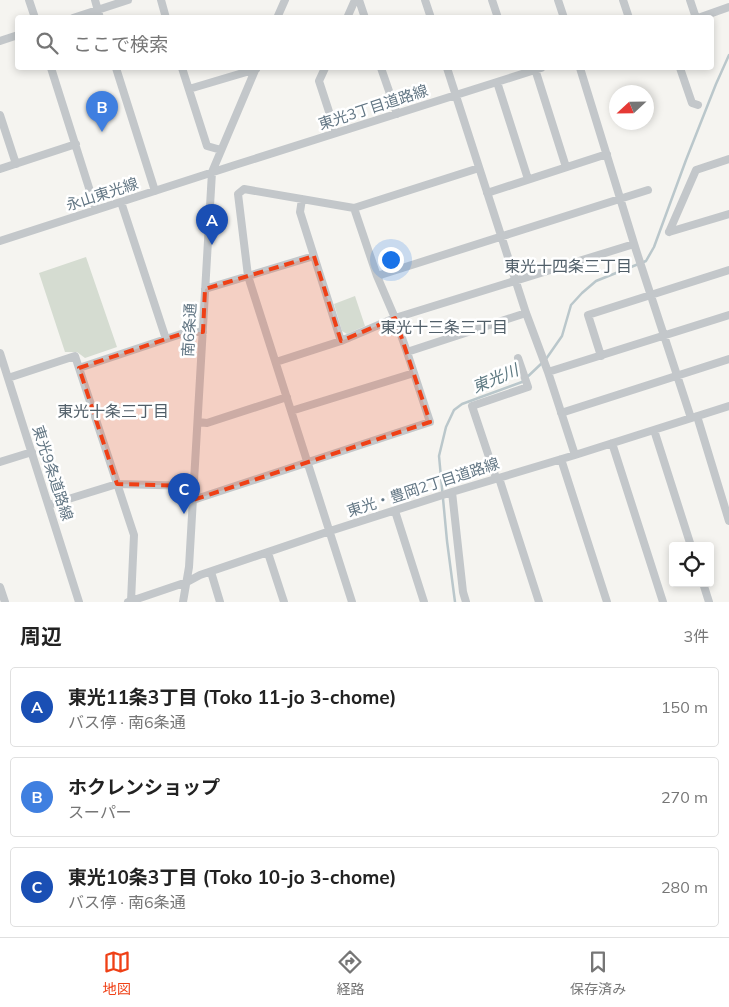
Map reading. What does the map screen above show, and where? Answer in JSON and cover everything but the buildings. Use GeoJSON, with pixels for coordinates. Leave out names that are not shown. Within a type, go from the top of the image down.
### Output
{"type":"FeatureCollection","features":[{"type":"Feature","properties":{"kind":"street"},"geometry":{"type":"LineString","coordinates":[[29,0],[34,15]]}},
{"type":"Feature","properties":{"kind":"street"},"geometry":{"type":"LineString","coordinates":[[95,0],[99,14],[128,0]]}},
{"type":"Feature","properties":{"kind":"street"},"geometry":{"type":"LineString","coordinates":[[161,0],[165,15]]}},
{"type":"Feature","properties":{"kind":"street"},"geometry":{"type":"LineString","coordinates":[[278,15],[285,0]]}},
{"type":"Feature","properties":{"kind":"street"},"geometry":{"type":"LineString","coordinates":[[348,15],[354,0]]}},
{"type":"Feature","properties":{"kind":"street"},"geometry":{"type":"LineString","coordinates":[[359,0],[364,15]]}},
{"type":"Feature","properties":{"kind":"street"},"geometry":{"type":"LineString","coordinates":[[425,0],[430,15]]}},
{"type":"Feature","properties":{"kind":"street"},"geometry":{"type":"LineString","coordinates":[[492,0],[497,15]]}},
{"type":"Feature","properties":{"kind":"street"},"geometry":{"type":"LineString","coordinates":[[558,0],[563,15]]}},
{"type":"Feature","properties":{"kind":"street"},"geometry":{"type":"LineString","coordinates":[[623,0],[628,15]]}},
{"type":"Feature","properties":{"kind":"street"},"geometry":{"type":"LineString","coordinates":[[690,0],[696,15]]}},
{"type":"Feature","properties":{"kind":"street"},"geometry":{"type":"LineString","coordinates":[[706,15],[729,7]]}},
{"type":"Feature","properties":{"kind":"street"},"geometry":{"type":"LineString","coordinates":[[0,41],[15,36]]}},
{"type":"Feature","properties":{"kind":"street"},"geometry":{"type":"LineString","coordinates":[[52,70],[96,210]]}},
{"type":"Feature","properties":{"kind":"street"},"geometry":{"type":"LineString","coordinates":[[117,70],[155,191]]}},
{"type":"Feature","properties":{"kind":"street"},"geometry":{"type":"LineString","coordinates":[[183,70],[207,146],[221,150]]}},
{"type":"Feature","properties":{"kind":"street"},"geometry":{"type":"LineString","coordinates":[[189,89],[250,70]]}},
{"type":"Feature","properties":{"kind":"street","name":"南6条通"},"geometry":{"type":"LineString","coordinates":[[183,602],[187,582],[194,486],[212,172],[255,70]]}},
{"type":"Feature","properties":{"kind":"street"},"geometry":{"type":"LineString","coordinates":[[324,70],[319,81],[336,134]]}},
{"type":"Feature","properties":{"kind":"street"},"geometry":{"type":"LineString","coordinates":[[382,70],[397,114]]}},
{"type":"Feature","properties":{"kind":"street"},"geometry":{"type":"LineString","coordinates":[[448,70],[574,456]]}},
{"type":"Feature","properties":{"kind":"street"},"geometry":{"type":"LineString","coordinates":[[539,70],[566,167]]}},
{"type":"Feature","properties":{"kind":"street"},"geometry":{"type":"LineString","coordinates":[[581,70],[677,376],[694,417],[729,521]]}},
{"type":"Feature","properties":{"kind":"street"},"geometry":{"type":"LineString","coordinates":[[681,70],[692,103],[698,106]]}},
{"type":"Feature","properties":{"kind":"street","name":"東光3丁目道路線"},"geometry":{"type":"LineString","coordinates":[[212,172],[497,82],[515,72]]}},
{"type":"Feature","properties":{"kind":"street"},"geometry":{"type":"LineString","coordinates":[[497,82],[528,180]]}},
{"type":"Feature","properties":{"kind":"street"},"geometry":{"type":"LineString","coordinates":[[0,115],[16,164]]}},
{"type":"Feature","properties":{"kind":"street"},"geometry":{"type":"LineString","coordinates":[[0,169],[76,144]]}},
{"type":"Feature","properties":{"kind":"street"},"geometry":{"type":"LineString","coordinates":[[487,193],[607,154]]}},
{"type":"Feature","properties":{"kind":"street"},"geometry":{"type":"LineString","coordinates":[[729,159],[696,170],[669,232],[729,214]]}},
{"type":"Feature","properties":{"kind":"street"},"geometry":{"type":"LineString","coordinates":[[352,602],[248,276],[238,194],[244,189],[354,208],[479,168]]}},
{"type":"Feature","properties":{"kind":"street","name":"永山東光線"},"geometry":{"type":"LineString","coordinates":[[0,241],[212,172]]}},
{"type":"Feature","properties":{"kind":"street"},"geometry":{"type":"LineString","coordinates":[[377,276],[648,190]]}},
{"type":"Feature","properties":{"kind":"street"},"geometry":{"type":"LineString","coordinates":[[302,199],[300,212],[341,341]]}},
{"type":"Feature","properties":{"kind":"street"},"geometry":{"type":"LineString","coordinates":[[121,202],[166,339]]}},
{"type":"Feature","properties":{"kind":"street"},"geometry":{"type":"LineString","coordinates":[[193,500],[430,422],[408,352],[377,276],[354,208]]}},
{"type":"Feature","properties":{"kind":"street"},"geometry":{"type":"LineString","coordinates":[[276,362],[341,341],[395,318],[515,280],[635,247]]}},
{"type":"Feature","properties":{"kind":"street"},"geometry":{"type":"LineString","coordinates":[[205,289],[314,256]]}},
{"type":"Feature","properties":{"kind":"street"},"geometry":{"type":"LineString","coordinates":[[601,356],[588,315],[729,270]]}},
{"type":"Feature","properties":{"kind":"street"},"geometry":{"type":"LineString","coordinates":[[408,352],[526,313]]}},
{"type":"Feature","properties":{"kind":"street"},"geometry":{"type":"LineString","coordinates":[[547,369],[601,356],[729,315]]}},
{"type":"Feature","properties":{"kind":"street"},"geometry":{"type":"LineString","coordinates":[[79,368],[187,332],[203,332]]}},
{"type":"Feature","properties":{"kind":"street","name":"東光9条道路線"},"geometry":{"type":"LineString","coordinates":[[0,352],[79,602]]}},
{"type":"Feature","properties":{"kind":"street"},"geometry":{"type":"LineString","coordinates":[[8,378],[75,356],[134,535],[129,602]]}},
{"type":"Feature","properties":{"kind":"street"},"geometry":{"type":"LineString","coordinates":[[518,358],[528,387],[472,406],[540,602]]}},
{"type":"Feature","properties":{"kind":"street"},"geometry":{"type":"LineString","coordinates":[[561,413],[729,359]]}},
{"type":"Feature","properties":{"kind":"street"},"geometry":{"type":"LineString","coordinates":[[291,411],[414,373]]}},
{"type":"Feature","properties":{"kind":"street"},"geometry":{"type":"LineString","coordinates":[[198,422],[207,423],[287,398]]}},
{"type":"Feature","properties":{"kind":"street","name":"東光・豊岡2丁目道路線"},"geometry":{"type":"LineString","coordinates":[[129,602],[187,582],[200,575],[330,531],[729,406]]}},
{"type":"Feature","properties":{"kind":"street"},"geometry":{"type":"LineString","coordinates":[[654,430],[689,542]]}},
{"type":"Feature","properties":{"kind":"street"},"geometry":{"type":"LineString","coordinates":[[612,444],[663,602]]}},
{"type":"Feature","properties":{"kind":"street"},"geometry":{"type":"LineString","coordinates":[[0,462],[32,452]]}},
{"type":"Feature","properties":{"kind":"street"},"geometry":{"type":"LineString","coordinates":[[561,459],[607,602]]}},
{"type":"Feature","properties":{"kind":"street"},"geometry":{"type":"LineString","coordinates":[[49,505],[117,484],[194,486]]}},
{"type":"Feature","properties":{"kind":"street"},"geometry":{"type":"LineString","coordinates":[[445,494],[466,602]]}},
{"type":"Feature","properties":{"kind":"street"},"geometry":{"type":"LineString","coordinates":[[395,511],[424,602]]}},
{"type":"Feature","properties":{"kind":"street"},"geometry":{"type":"LineString","coordinates":[[268,553],[284,602]]}},
{"type":"Feature","properties":{"kind":"street"},"geometry":{"type":"LineString","coordinates":[[211,572],[220,602]]}},
{"type":"Feature","properties":{"kind":"street"},"geometry":{"type":"LineString","coordinates":[[0,587],[5,602]]}},
{"type":"Feature","properties":{"kind":"street"},"geometry":{"type":"LineString","coordinates":[[703,587],[708,602]]}},
{"type":"Feature","properties":{"kind":"highlighted area"},"geometry":{"type":"Polygon","coordinates":[[[314,256],[341,341],[395,318],[430,422],[193,500],[194,486],[117,484],[79,368],[187,332],[203,332],[205,289],[314,256]]]}},
{"type":"Feature","properties":{"kind":"shaded area"},"geometry":{"type":"Polygon","coordinates":[[[86,257],[117,347],[85,358],[77,352],[65,352],[39,273],[86,257]]]}},
{"type":"Feature","properties":{"kind":"shaded area"},"geometry":{"type":"Polygon","coordinates":[[[355,296],[365,326],[347,334],[342,331],[334,304],[355,296]]]}},
{"type":"Feature","properties":{"kind":"waterway","name":"東光川"},"geometry":{"type":"LineString","coordinates":[[546,359],[562,336],[571,305],[582,293],[596,281],[646,261],[654,247],[686,160],[729,55]]}},
{"type":"Feature","properties":{"kind":"waterway","name":"東光川"},"geometry":{"type":"LineString","coordinates":[[455,602],[439,456],[446,427],[454,410],[462,404],[522,382],[542,363]]}},
{"type":"Feature","properties":{"kind":"place","name":"ホクレンショップ"},"geometry":{"type":"Point","coordinates":[102,132]}},
{"type":"Feature","properties":{"kind":"place","name":"東光11条3丁目 (Toko 11-jo 3-chome)"},"geometry":{"type":"Point","coordinates":[212,245]}},
{"type":"Feature","properties":{"kind":"place","name":"東光10条3丁目 (Toko 10-jo 3-chome)"},"geometry":{"type":"Point","coordinates":[184,514]}},
{"type":"Feature","properties":{"kind":"district","name":"東光十四条三丁目"},"geometry":{"type":"Point","coordinates":[568,266]}},
{"type":"Feature","properties":{"kind":"district","name":"東光十三条三丁目"},"geometry":{"type":"Point","coordinates":[444,327]}},
{"type":"Feature","properties":{"kind":"district","name":"東光十条三丁目"},"geometry":{"type":"Point","coordinates":[113,411]}}]}
